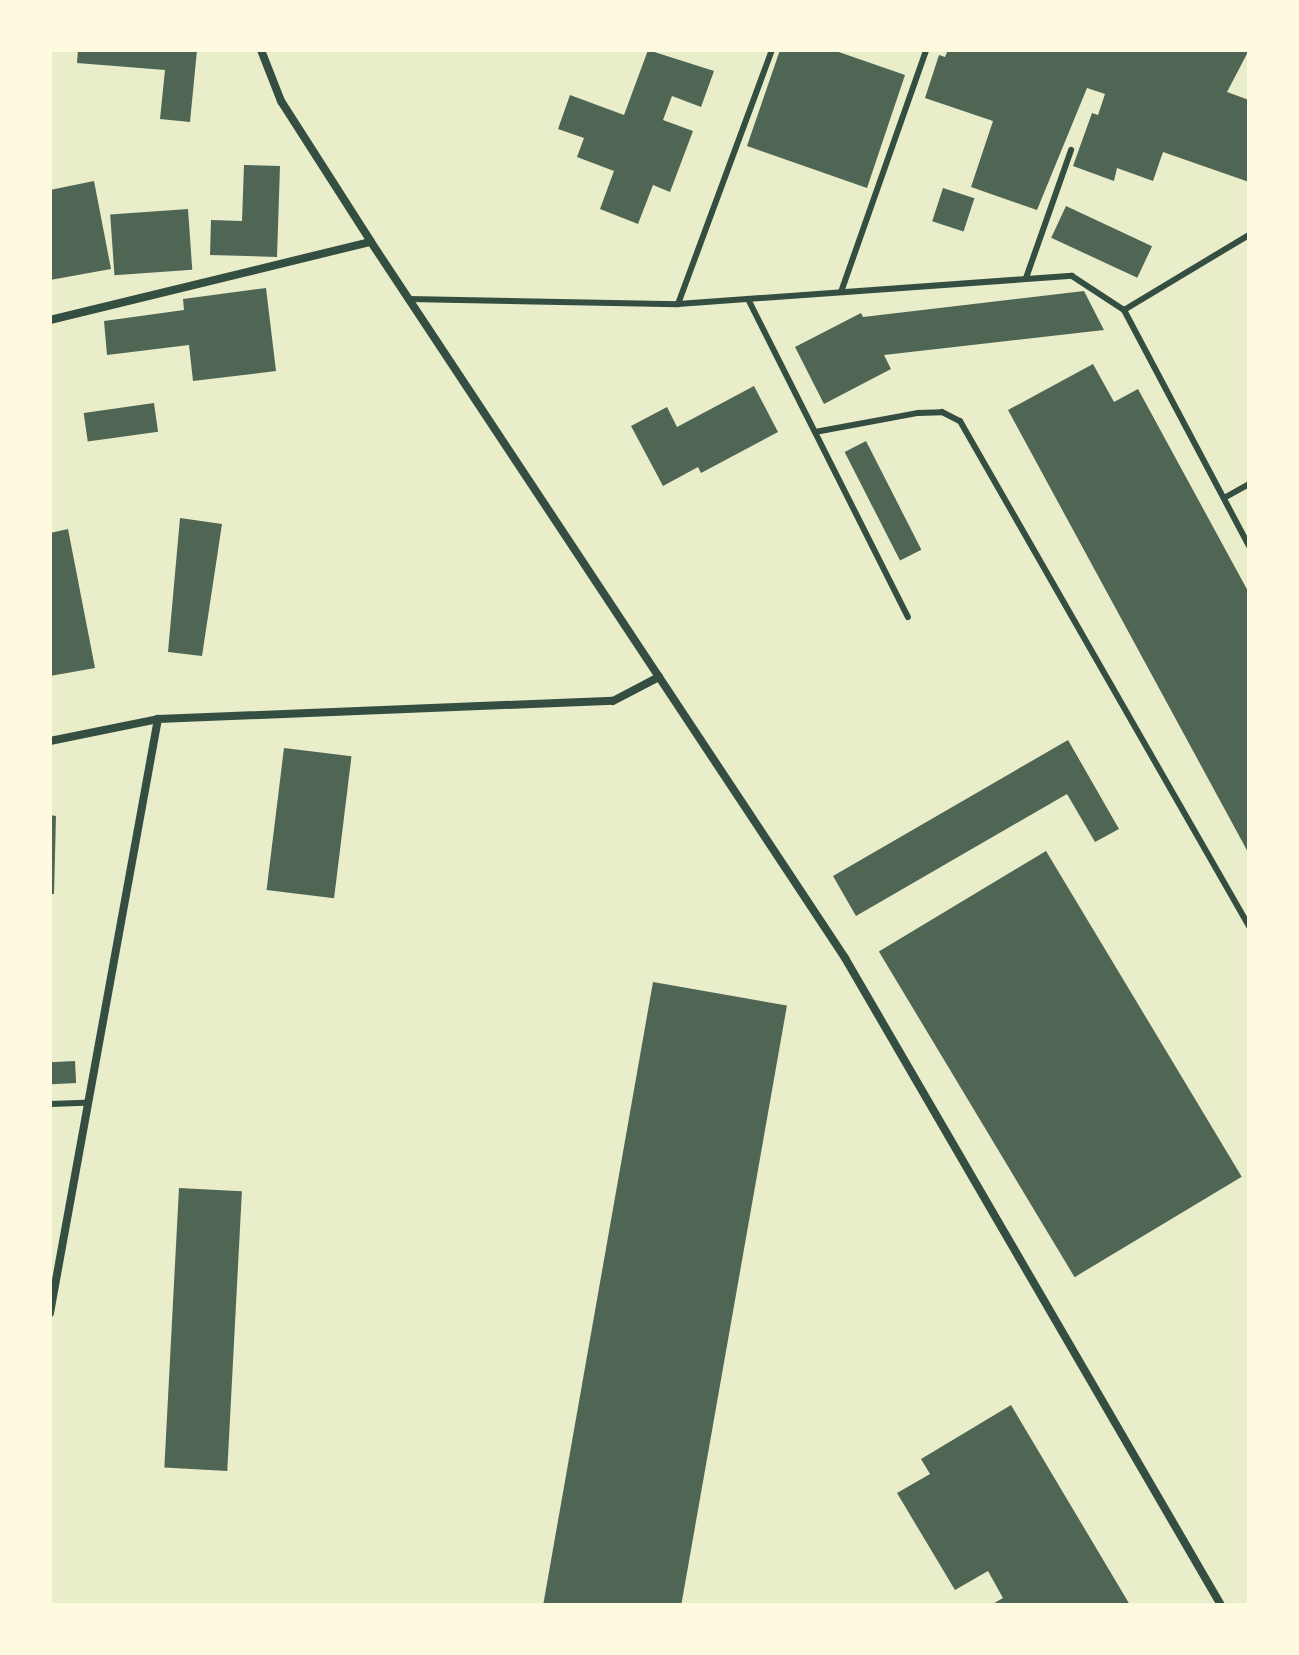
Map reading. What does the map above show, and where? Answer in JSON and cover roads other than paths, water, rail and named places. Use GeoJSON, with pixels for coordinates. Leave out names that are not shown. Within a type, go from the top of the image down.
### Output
{"type":"FeatureCollection","features":[{"type":"Feature","properties":{"kind":"street"},"geometry":{"type":"LineString","coordinates":[[261,50],[281,101],[371,242],[845,958],[1221,1605]]}},
{"type":"Feature","properties":{"kind":"street"},"geometry":{"type":"LineString","coordinates":[[50,320],[371,242]]}},
{"type":"Feature","properties":{"kind":"street"},"geometry":{"type":"LineString","coordinates":[[50,741],[158,719],[613,701],[659,677]]}},
{"type":"Feature","properties":{"kind":"street"},"geometry":{"type":"LineString","coordinates":[[50,1313],[85,1103],[158,719]]}},
{"type":"Feature","properties":{"kind":"lane"},"geometry":{"type":"LineString","coordinates":[[678,304],[772,50]]}},
{"type":"Feature","properties":{"kind":"lane"},"geometry":{"type":"LineString","coordinates":[[841,292],[926,50]]}},
{"type":"Feature","properties":{"kind":"lane"},"geometry":{"type":"LineString","coordinates":[[1026,278],[1071,150]]}},
{"type":"Feature","properties":{"kind":"lane"},"geometry":{"type":"LineString","coordinates":[[1124,310],[1249,235]]}},
{"type":"Feature","properties":{"kind":"lane"},"geometry":{"type":"LineString","coordinates":[[409,299],[678,304],[1072,276],[1087,281],[1124,310],[1249,546]]}},
{"type":"Feature","properties":{"kind":"lane"},"geometry":{"type":"LineString","coordinates":[[748,299],[908,617]]}},
{"type":"Feature","properties":{"kind":"lane"},"geometry":{"type":"LineString","coordinates":[[815,432],[918,413],[942,412],[960,421],[1249,926]]}},
{"type":"Feature","properties":{"kind":"lane"},"geometry":{"type":"LineString","coordinates":[[1224,498],[1249,484]]}},
{"type":"Feature","properties":{"kind":"lane"},"geometry":{"type":"LineString","coordinates":[[50,1104],[85,1103]]}}]}
